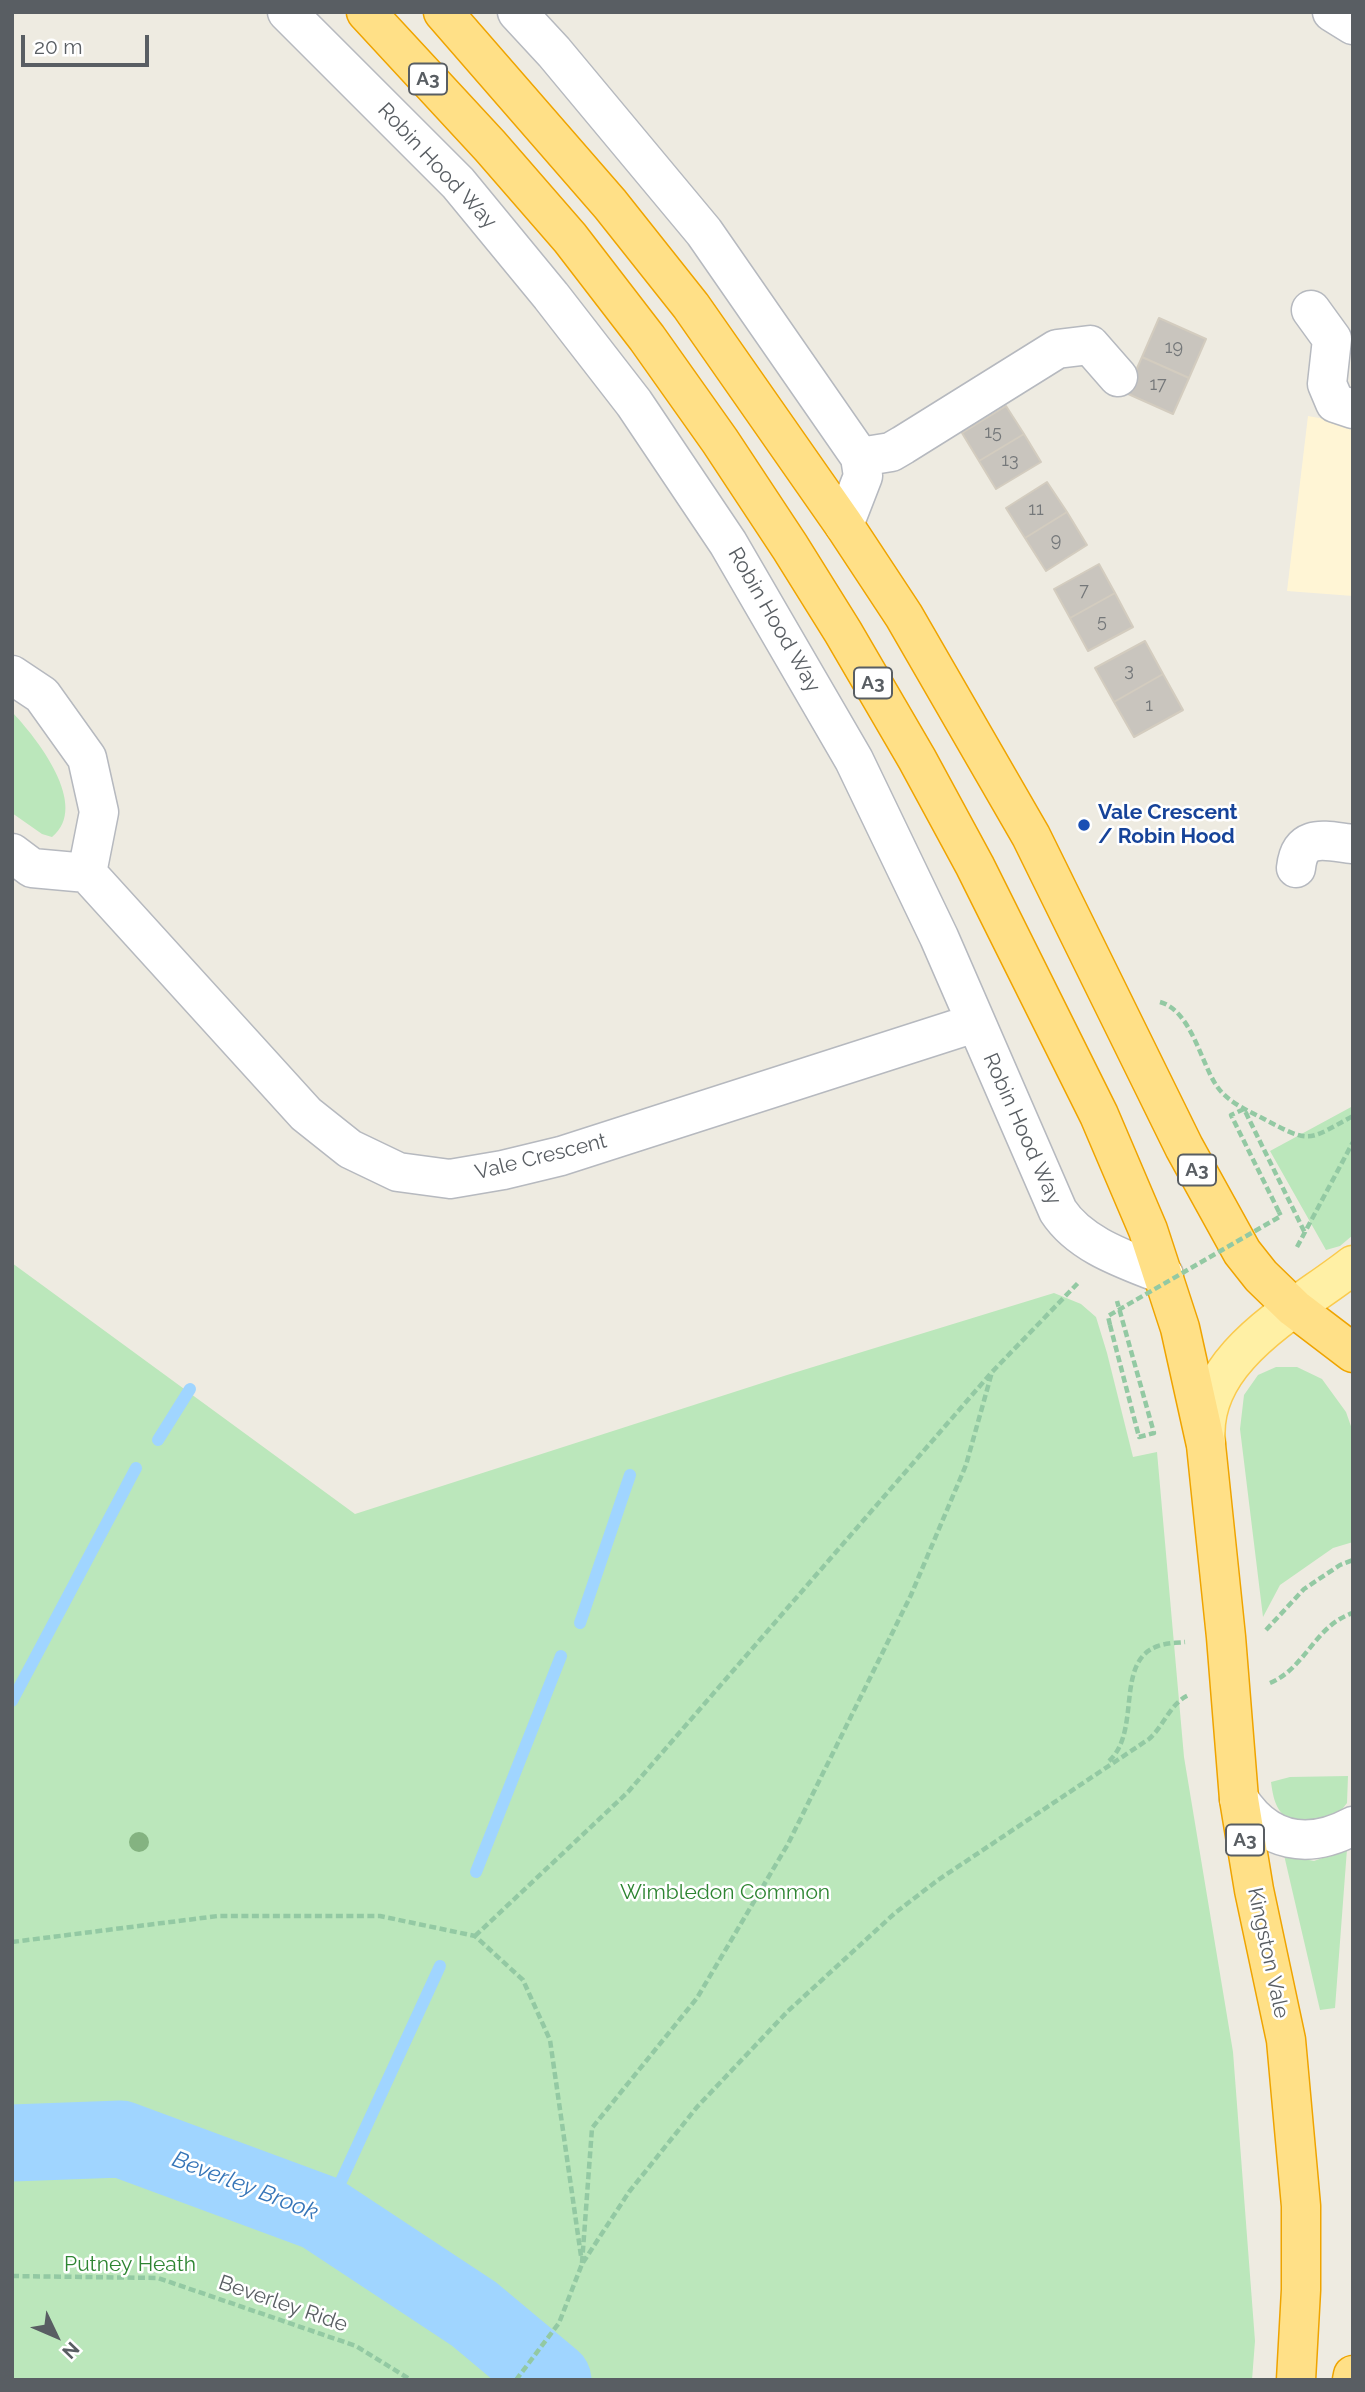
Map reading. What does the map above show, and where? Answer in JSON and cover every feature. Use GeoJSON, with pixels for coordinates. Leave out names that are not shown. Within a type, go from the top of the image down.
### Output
{"type":"FeatureCollection","features":[{"type":"Feature","properties":{"kind":"highway","name":"A3"},"geometry":{"type":"LineString","coordinates":[[366,12],[490,146],[570,239],[720,441],[844,632],[917,759],[1010,934],[1120,1162],[1164,1275],[1181,1328],[1206,1445]]}},
{"type":"Feature","properties":{"kind":"highway","name":"A3"},"geometry":{"type":"LineString","coordinates":[[443,12],[610,204],[691,306],[844,524],[904,616],[1031,835],[1184,1146],[1242,1252],[1261,1276],[1294,1308],[1353,1353]]}},
{"type":"Feature","properties":{"kind":"highway","name":"Kingston Vale"},"geometry":{"type":"LineString","coordinates":[[1206,1445],[1239,1799],[1254,1890],[1286,2040],[1293,2104],[1301,2206],[1301,2290],[1296,2380]]}},
{"type":"Feature","properties":{"kind":"highway"},"geometry":{"type":"LineString","coordinates":[[1352,2380],[1353,2375]]}},
{"type":"Feature","properties":{"kind":"main road","name":"A3"},"geometry":{"type":"LineString","coordinates":[[1206,1445],[1207,1415],[1213,1393],[1240,1353],[1267,1329],[1353,1265]]}},
{"type":"Feature","properties":{"kind":"street","name":"Robin Hood Way"},"geometry":{"type":"LineString","coordinates":[[287,12],[458,183],[634,403],[729,543],[853,760],[939,937],[1064,1220],[1100,1247],[1164,1275]]}},
{"type":"Feature","properties":{"kind":"street"},"geometry":{"type":"LineString","coordinates":[[517,12],[554,52],[704,232],[860,457],[863,476],[844,524]]}},
{"type":"Feature","properties":{"kind":"street"},"geometry":{"type":"LineString","coordinates":[[1332,12],[1353,25]]}},
{"type":"Feature","properties":{"kind":"street"},"geometry":{"type":"LineString","coordinates":[[1311,310],[1332,339],[1327,384],[1335,402],[1353,409]]}},
{"type":"Feature","properties":{"kind":"street"},"geometry":{"type":"LineString","coordinates":[[860,457],[891,452],[1057,349],[1090,345],[1118,377]]}},
{"type":"Feature","properties":{"kind":"street"},"geometry":{"type":"LineString","coordinates":[[12,675],[42,695],[87,758],[99,812],[87,873],[32,868],[12,853]]}},
{"type":"Feature","properties":{"kind":"street"},"geometry":{"type":"LineString","coordinates":[[1296,868],[1297,855],[1310,842],[1319,840],[1353,844]]}},
{"type":"Feature","properties":{"kind":"street","name":"Vale Crescent"},"geometry":{"type":"LineString","coordinates":[[87,873],[306,1114],[350,1149],[398,1172],[450,1179],[561,1156],[975,1023]]}},
{"type":"Feature","properties":{"kind":"street"},"geometry":{"type":"LineString","coordinates":[[1239,1799],[1250,1816],[1268,1830],[1289,1839],[1312,1840],[1335,1836],[1353,1826]]}},
{"type":"Feature","properties":{"kind":"path"},"geometry":{"type":"LineString","coordinates":[[1152,1000],[1174,1008],[1182,1018],[1216,1085],[1233,1103],[1295,1135],[1307,1138],[1353,1116]]}},
{"type":"Feature","properties":{"kind":"path"},"geometry":{"type":"LineString","coordinates":[[1120,1310],[1154,1433],[1139,1437],[1108,1317],[1281,1216],[1231,1115],[1244,1109],[1305,1233]]}},
{"type":"Feature","properties":{"kind":"path"},"geometry":{"type":"LineString","coordinates":[[1297,1247],[1353,1142]]}},
{"type":"Feature","properties":{"kind":"path"},"geometry":{"type":"LineString","coordinates":[[475,1936],[628,1792],[992,1372],[1078,1283]]}},
{"type":"Feature","properties":{"kind":"path"},"geometry":{"type":"LineString","coordinates":[[582,2264],[592,2128],[696,1998],[788,1844],[911,1595],[965,1465],[992,1372]]}},
{"type":"Feature","properties":{"kind":"path"},"geometry":{"type":"LineString","coordinates":[[1263,1632],[1304,1589],[1340,1565],[1353,1560]]}},
{"type":"Feature","properties":{"kind":"path"},"geometry":{"type":"LineString","coordinates":[[1266,1684],[1298,1664],[1334,1621],[1353,1613]]}},
{"type":"Feature","properties":{"kind":"path"},"geometry":{"type":"LineString","coordinates":[[1098,1771],[1115,1756],[1124,1737],[1131,1677],[1136,1664],[1147,1652],[1158,1646],[1185,1642]]}},
{"type":"Feature","properties":{"kind":"path"},"geometry":{"type":"LineString","coordinates":[[516,2380],[559,2323],[582,2264],[629,2192],[707,2097],[796,2004],[895,1913],[938,1880],[1158,1731],[1175,1704],[1182,1697],[1191,1694]]}},
{"type":"Feature","properties":{"kind":"path"},"geometry":{"type":"LineString","coordinates":[[12,1942],[218,1916],[380,1916],[475,1936],[523,1980],[550,2040],[582,2264]]}},
{"type":"Feature","properties":{"kind":"path","name":"Beverley Ride"},"geometry":{"type":"LineString","coordinates":[[12,2276],[158,2278],[356,2346],[411,2380]]}},
{"type":"Feature","properties":{"kind":"shaded area"},"geometry":{"type":"Polygon","coordinates":[[[1308,416],[1353,424],[1353,596],[1287,591],[1308,416]]]}},
{"type":"Feature","properties":{"kind":"green space"},"geometry":{"type":"Polygon","coordinates":[[[12,712],[45,754],[63,790],[66,808],[62,824],[52,837],[42,834],[12,813],[12,712]]]}},
{"type":"Feature","properties":{"kind":"green space"},"geometry":{"type":"Polygon","coordinates":[[[1353,1106],[1353,1235],[1340,1246],[1326,1250],[1270,1151],[1353,1106]]]}},
{"type":"Feature","properties":{"kind":"green space","name":"Wimbledon Common"},"geometry":{"type":"Polygon","coordinates":[[[12,1263],[355,1514],[787,1375],[1054,1293],[1081,1304],[1096,1317],[1133,1457],[1157,1452],[1184,1757],[1233,2052],[1255,2341],[1252,2380],[12,2380],[12,1263]]]}},
{"type":"Feature","properties":{"kind":"green space"},"geometry":{"type":"Polygon","coordinates":[[[1276,1367],[1297,1367],[1322,1379],[1346,1412],[1353,1432],[1353,1542],[1333,1548],[1280,1585],[1263,1617],[1240,1429],[1244,1395],[1258,1375],[1276,1367]]]}},
{"type":"Feature","properties":{"kind":"green space"},"geometry":{"type":"Polygon","coordinates":[[[1348,1776],[1347,1803],[1336,1817],[1297,1825],[1281,1812],[1275,1802],[1271,1782],[1290,1777],[1348,1776]]]}},
{"type":"Feature","properties":{"kind":"green space"},"geometry":{"type":"Polygon","coordinates":[[[1347,1849],[1335,2008],[1320,2010],[1284,1855],[1314,1861],[1347,1849]]]}},
{"type":"Feature","properties":{"kind":"building"},"geometry":{"type":"Polygon","coordinates":[[[1159,318],[1206,339],[1189,378],[1142,357],[1159,318]]]}},
{"type":"Feature","properties":{"kind":"building"},"geometry":{"type":"Polygon","coordinates":[[[1142,357],[1189,378],[1173,414],[1126,393],[1142,357]]]}},
{"type":"Feature","properties":{"kind":"building"},"geometry":{"type":"Polygon","coordinates":[[[1006,406],[1024,434],[979,461],[962,433],[1006,406]]]}},
{"type":"Feature","properties":{"kind":"building"},"geometry":{"type":"Polygon","coordinates":[[[1024,434],[1041,462],[996,489],[979,461],[1024,434]]]}},
{"type":"Feature","properties":{"kind":"building"},"geometry":{"type":"Polygon","coordinates":[[[1047,482],[1067,512],[1025,538],[1006,508],[1047,482]]]}},
{"type":"Feature","properties":{"kind":"building"},"geometry":{"type":"Polygon","coordinates":[[[1067,512],[1087,545],[1046,571],[1025,538],[1067,512]]]}},
{"type":"Feature","properties":{"kind":"building"},"geometry":{"type":"Polygon","coordinates":[[[1099,564],[1115,593],[1070,618],[1054,589],[1099,564]]]}},
{"type":"Feature","properties":{"kind":"building"},"geometry":{"type":"Polygon","coordinates":[[[1115,593],[1133,627],[1088,651],[1070,618],[1115,593]]]}},
{"type":"Feature","properties":{"kind":"building"},"geometry":{"type":"Polygon","coordinates":[[[1145,641],[1163,674],[1114,702],[1095,668],[1145,641]]]}},
{"type":"Feature","properties":{"kind":"building"},"geometry":{"type":"Polygon","coordinates":[[[1163,674],[1183,710],[1134,737],[1114,702],[1163,674]]]}},
{"type":"Feature","properties":{"kind":"waterway"},"geometry":{"type":"LineString","coordinates":[[158,1440],[190,1389]]}},
{"type":"Feature","properties":{"kind":"waterway"},"geometry":{"type":"LineString","coordinates":[[12,1701],[136,1468]]}},
{"type":"Feature","properties":{"kind":"waterway"},"geometry":{"type":"LineString","coordinates":[[580,1623],[630,1475]]}},
{"type":"Feature","properties":{"kind":"waterway"},"geometry":{"type":"LineString","coordinates":[[476,1872],[561,1656]]}},
{"type":"Feature","properties":{"kind":"waterway"},"geometry":{"type":"LineString","coordinates":[[325,2216],[440,1966]]}},
{"type":"Feature","properties":{"kind":"waterway","name":"Beverley Brook"},"geometry":{"type":"LineString","coordinates":[[12,2143],[121,2139],[321,2213],[474,2314],[553,2380]]}},
{"type":"Feature","properties":{"kind":"place","name":"Vale Crescent / Robin Hood"},"geometry":{"type":"Point","coordinates":[1084,825]}},
{"type":"Feature","properties":{"kind":"park label","name":"Putney Heath"},"geometry":{"type":"Point","coordinates":[130,2265]}}]}
